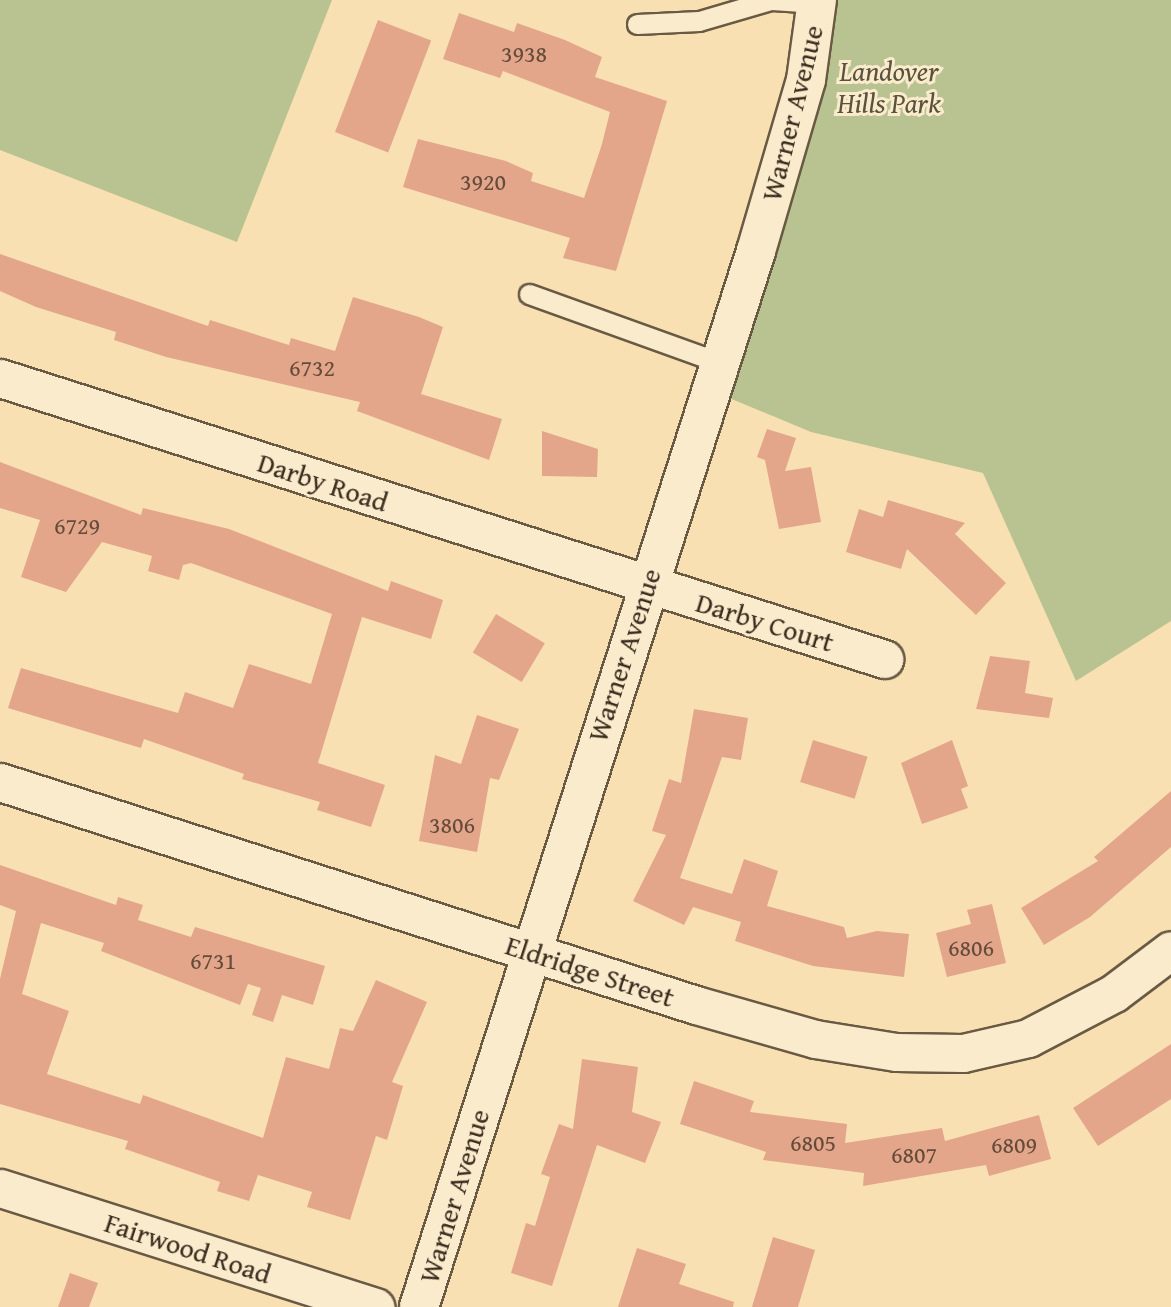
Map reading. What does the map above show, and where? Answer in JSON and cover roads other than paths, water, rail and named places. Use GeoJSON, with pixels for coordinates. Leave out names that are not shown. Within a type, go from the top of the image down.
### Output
{"type":"FeatureCollection","features":[{"type":"Feature","properties":{"kind":"street","name":"Warner Avenue"},"geometry":{"type":"LineString","coordinates":[[419,1307],[806,80],[817,1]]}},
{"type":"Feature","properties":{"kind":"street","name":"Darby Road"},"geometry":{"type":"LineString","coordinates":[[0,378],[646,585]]}},
{"type":"Feature","properties":{"kind":"street","name":"Darby Court"},"geometry":{"type":"LineString","coordinates":[[646,585],[884,659]]}},
{"type":"Feature","properties":{"kind":"street","name":"Eldridge Street"},"geometry":{"type":"LineString","coordinates":[[0,782],[815,1039],[896,1052],[963,1053],[1028,1038],[1079,1014],[1171,950]]}},
{"type":"Feature","properties":{"kind":"street","name":"Fairwood Road"},"geometry":{"type":"LineString","coordinates":[[0,1188],[376,1307]]}},
{"type":"Feature","properties":{"kind":"lane"},"geometry":{"type":"LineString","coordinates":[[637,24],[699,21],[771,0],[817,1]]}},
{"type":"Feature","properties":{"kind":"lane"},"geometry":{"type":"LineString","coordinates":[[529,294],[718,362]]}},
{"type":"Feature","properties":{"kind":"park label","name":"Landover Hills Park"},"geometry":{"type":"Point","coordinates":[889,87]}}]}
